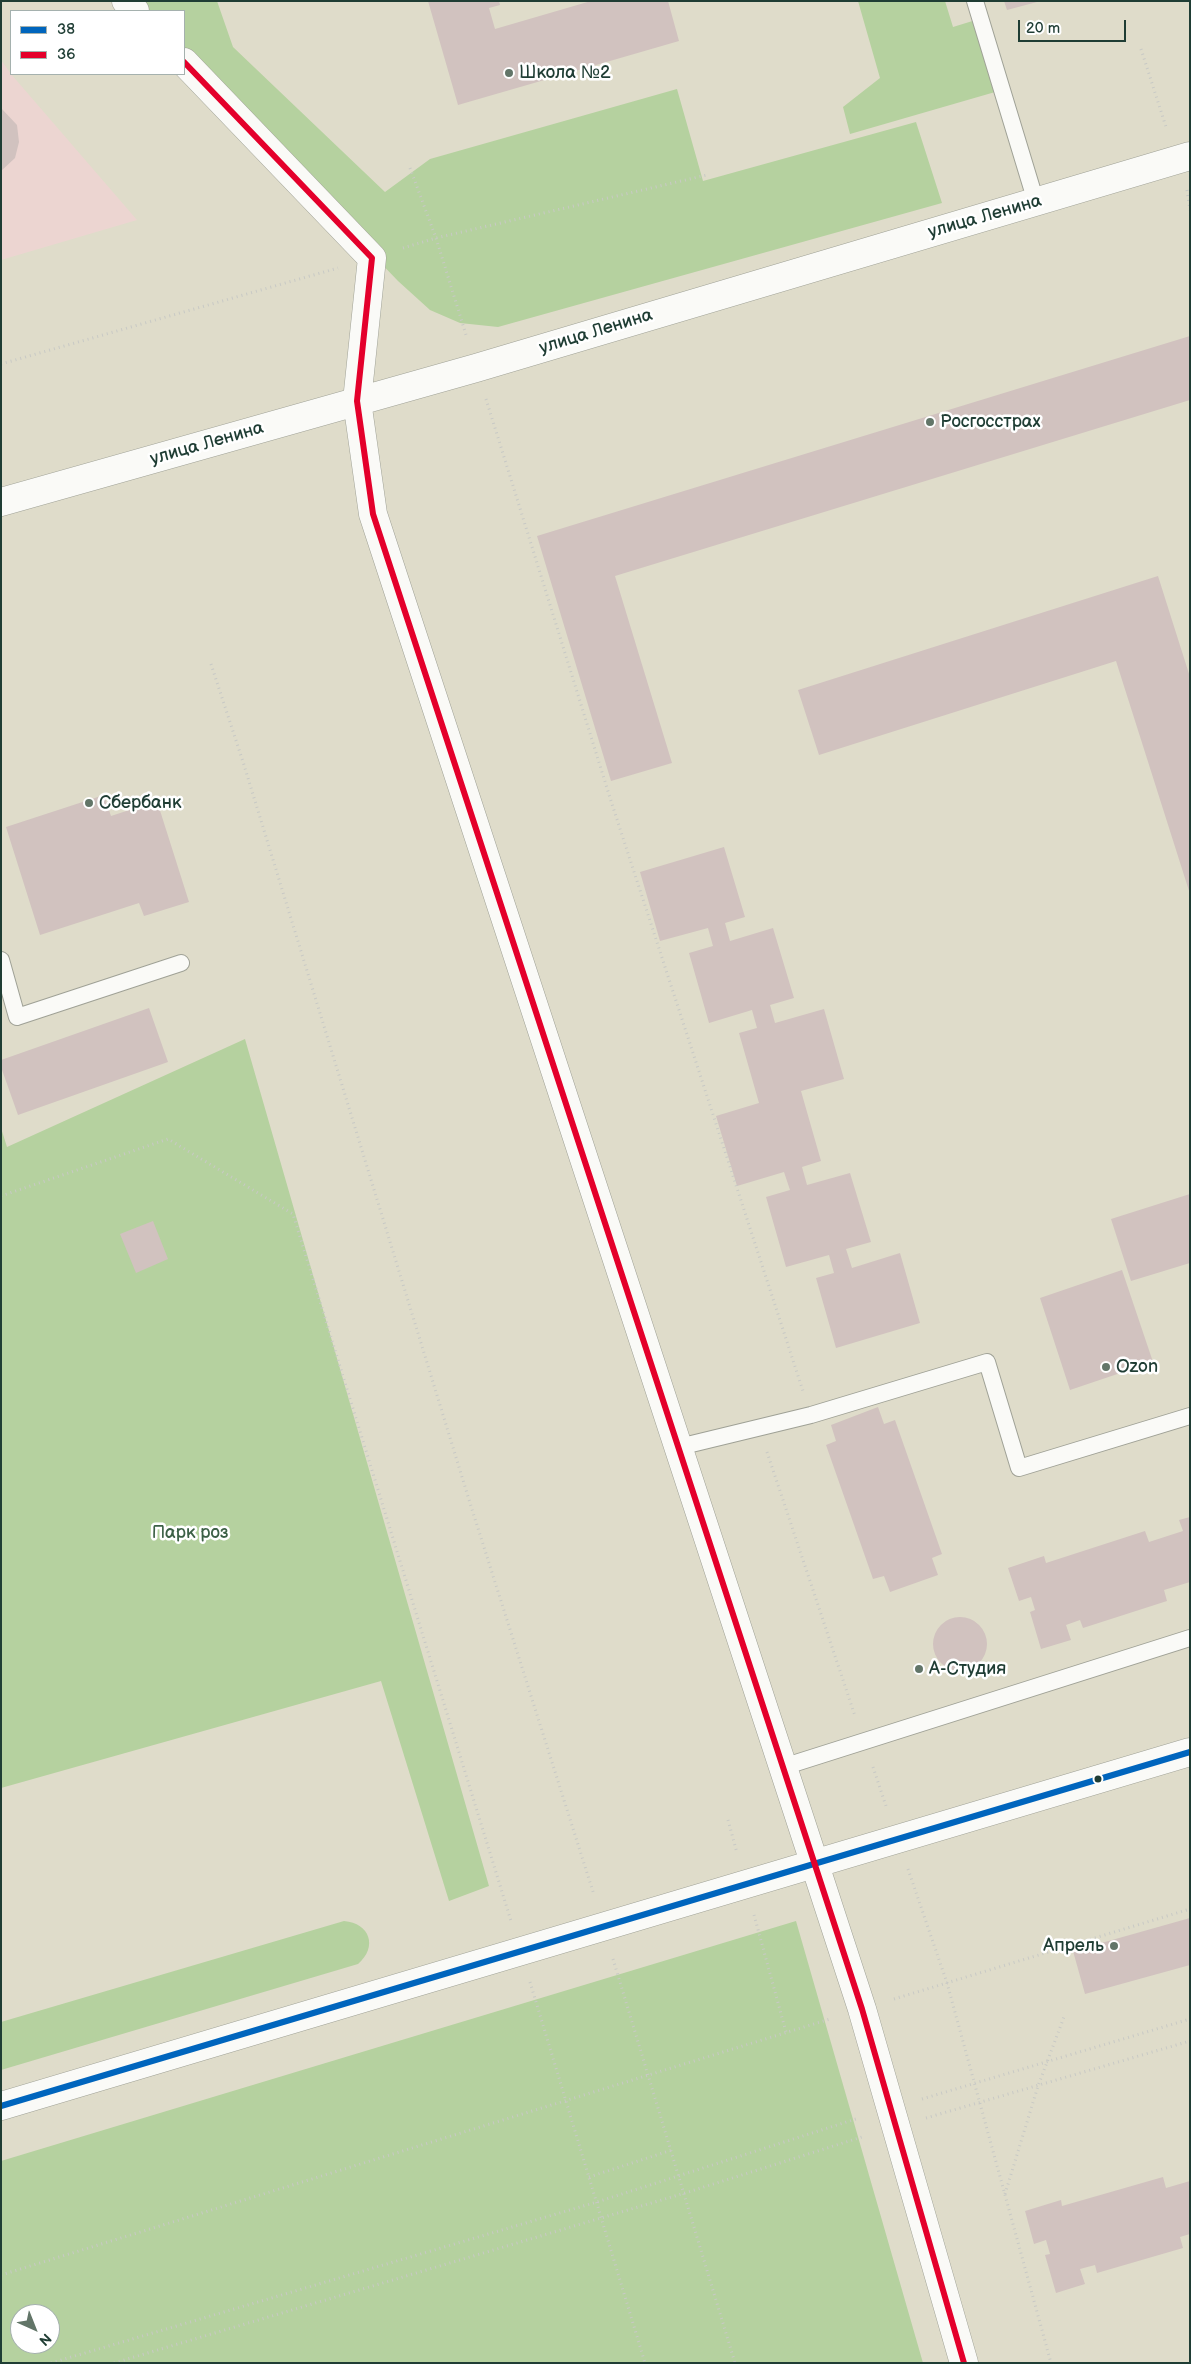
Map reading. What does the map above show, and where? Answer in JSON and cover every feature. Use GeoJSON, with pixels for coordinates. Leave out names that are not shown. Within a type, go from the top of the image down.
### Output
{"type":"FeatureCollection","features":[{"type":"Feature","properties":{"kind":"street"},"geometry":{"type":"LineString","coordinates":[[126,1],[135,10]]}},
{"type":"Feature","properties":{"kind":"street"},"geometry":{"type":"LineString","coordinates":[[185,63],[372,258],[357,401],[373,514],[816,1865],[862,2009],[964,2363]]}},
{"type":"Feature","properties":{"kind":"street","name":"улица Ленина"},"geometry":{"type":"LineString","coordinates":[[1,502],[476,368],[1190,156]]}},
{"type":"Feature","properties":{"kind":"street"},"geometry":{"type":"LineString","coordinates":[[1,2106],[816,1865],[1190,1752]]}},
{"type":"Feature","properties":{"kind":"lane"},"geometry":{"type":"LineString","coordinates":[[974,1],[1036,202]]}},
{"type":"Feature","properties":{"kind":"lane"},"geometry":{"type":"LineString","coordinates":[[1,960],[17,1017],[181,963]]}},
{"type":"Feature","properties":{"kind":"lane"},"geometry":{"type":"LineString","coordinates":[[679,1447],[811,1415],[987,1362],[1019,1468],[1190,1416]]}},
{"type":"Feature","properties":{"kind":"lane"},"geometry":{"type":"LineString","coordinates":[[783,1766],[1190,1638]]}},
{"type":"Feature","properties":{"kind":"path"},"geometry":{"type":"LineString","coordinates":[[410,168],[436,238],[614,811],[811,1415]]}},
{"type":"Feature","properties":{"kind":"path"},"geometry":{"type":"LineString","coordinates":[[211,664],[244,765],[470,1503],[650,2074],[735,2363]]}},
{"type":"Feature","properties":{"kind":"path"},"geometry":{"type":"LineString","coordinates":[[1,1196],[168,1139],[293,1214],[566,2100],[645,2363]]}},
{"type":"Feature","properties":{"kind":"path"},"geometry":{"type":"LineString","coordinates":[[758,1428],[947,1983],[973,2084],[1051,2363]]}},
{"type":"Feature","properties":{"kind":"path"},"geometry":{"type":"LineString","coordinates":[[728,1820],[786,2032]]}},
{"type":"Feature","properties":{"kind":"path"},"geometry":{"type":"LineString","coordinates":[[1,2275],[1190,1909]]}},
{"type":"Feature","properties":{"kind":"path"},"geometry":{"type":"LineString","coordinates":[[1005,2196],[1038,2086],[1064,2017]]}},
{"type":"Feature","properties":{"kind":"path"},"geometry":{"type":"LineString","coordinates":[[114,2363],[685,2193],[892,2118],[973,2084],[1190,2019]]}},
{"type":"Feature","properties":{"kind":"path"},"geometry":{"type":"LineString","coordinates":[[51,2363],[680,2176],[892,2118],[979,2103],[1190,2042]]}},
{"type":"Feature","properties":{"kind":"path"},"geometry":{"type":"LineString","coordinates":[[589,2177],[672,2150]]}},
{"type":"Feature","properties":{"kind":"shaded area"},"geometry":{"type":"Polygon","coordinates":[[[1,60],[10,75],[137,220],[1,260],[1,60]]]}},
{"type":"Feature","properties":{"kind":"green space"},"geometry":{"type":"Polygon","coordinates":[[[129,1],[217,1],[233,47],[385,192],[430,159],[677,89],[703,181],[916,122],[942,203],[498,327],[460,323],[430,310],[398,281],[185,59],[185,10],[138,10],[129,1]]]}},
{"type":"Feature","properties":{"kind":"green space"},"geometry":{"type":"Polygon","coordinates":[[[858,1],[945,1],[953,27],[979,19],[1002,90],[850,134],[843,107],[880,78],[858,1]]]}},
{"type":"Feature","properties":{"kind":"green space","name":"Парк роз"},"geometry":{"type":"Polygon","coordinates":[[[245,1039],[489,1886],[449,1901],[381,1681],[1,1788],[1,1128],[7,1147],[245,1039]]]}},
{"type":"Feature","properties":{"kind":"green space"},"geometry":{"type":"Polygon","coordinates":[[[344,1921],[360,1926],[368,1937],[368,1950],[358,1964],[1,2070],[1,2022],[344,1921]]]}},
{"type":"Feature","properties":{"kind":"green space"},"geometry":{"type":"Polygon","coordinates":[[[796,1921],[923,2363],[1,2363],[1,2161],[796,1921]]]}},
{"type":"Feature","properties":{"kind":"building","name":"Школа №2"},"geometry":{"type":"Polygon","coordinates":[[[428,1],[499,1],[500,5],[489,8],[495,29],[591,1],[668,1],[679,41],[458,105],[428,1]]]}},
{"type":"Feature","properties":{"kind":"building"},"geometry":{"type":"Polygon","coordinates":[[[1004,1],[1037,1],[1037,2],[1007,10],[1004,1]]]}},
{"type":"Feature","properties":{"kind":"building"},"geometry":{"type":"Polygon","coordinates":[[[1,108],[17,125],[19,142],[15,158],[1,171],[1,108]]]}},
{"type":"Feature","properties":{"kind":"building"},"geometry":{"type":"Polygon","coordinates":[[[1190,336],[1190,400],[615,576],[672,763],[611,781],[537,536],[1190,336]]]}},
{"type":"Feature","properties":{"kind":"building"},"geometry":{"type":"Polygon","coordinates":[[[1158,576],[1190,677],[1190,894],[1116,661],[819,755],[798,690],[1158,576]]]}},
{"type":"Feature","properties":{"kind":"building"},"geometry":{"type":"Polygon","coordinates":[[[104,795],[111,816],[157,801],[189,902],[144,916],[139,903],[40,935],[6,827],[104,795]]]}},
{"type":"Feature","properties":{"kind":"building"},"geometry":{"type":"Polygon","coordinates":[[[724,847],[745,917],[725,923],[730,941],[773,928],[794,998],[770,1005],[775,1023],[824,1009],[844,1079],[801,1091],[821,1161],[802,1167],[807,1185],[850,1173],[871,1242],[846,1249],[852,1268],[900,1253],[920,1323],[836,1348],[816,1278],[834,1273],[829,1255],[786,1267],[766,1197],[790,1190],[784,1172],[737,1186],[716,1116],[759,1103],[739,1033],[757,1028],[752,1010],[709,1023],[689,953],[713,946],[708,928],[660,941],[640,872],[724,847]]]}},
{"type":"Feature","properties":{"kind":"building"},"geometry":{"type":"Polygon","coordinates":[[[149,1008],[168,1062],[18,1115],[1,1067],[1,1060],[149,1008]]]}},
{"type":"Feature","properties":{"kind":"building"},"geometry":{"type":"Polygon","coordinates":[[[1190,1194],[1190,1263],[1131,1281],[1111,1219],[1190,1194]]]}},
{"type":"Feature","properties":{"kind":"building"},"geometry":{"type":"Polygon","coordinates":[[[153,1221],[168,1259],[136,1273],[120,1234],[153,1221]]]}},
{"type":"Feature","properties":{"kind":"building"},"geometry":{"type":"Polygon","coordinates":[[[1122,1270],[1153,1362],[1070,1390],[1040,1298],[1122,1270]]]}},
{"type":"Feature","properties":{"kind":"building"},"geometry":{"type":"Polygon","coordinates":[[[878,1407],[884,1424],[895,1420],[942,1554],[932,1558],[938,1575],[890,1592],[884,1576],[873,1579],[826,1445],[836,1441],[831,1425],[878,1407]]]}},
{"type":"Feature","properties":{"kind":"building"},"geometry":{"type":"Polygon","coordinates":[[[1190,1517],[1190,1582],[1164,1590],[1167,1601],[1083,1628],[1080,1620],[1066,1625],[1071,1640],[1041,1649],[1030,1612],[1035,1610],[1031,1597],[1019,1601],[1008,1568],[1044,1556],[1046,1563],[1145,1531],[1149,1542],[1183,1531],[1179,1520],[1190,1517]]]}},
{"type":"Feature","properties":{"kind":"building"},"geometry":{"type":"Polygon","coordinates":[[[955,1617],[965,1617],[975,1621],[983,1629],[987,1644],[983,1659],[975,1667],[965,1671],[955,1671],[945,1667],[937,1659],[933,1649],[933,1639],[937,1629],[945,1621],[955,1617]]]}},
{"type":"Feature","properties":{"kind":"building"},"geometry":{"type":"Polygon","coordinates":[[[1190,1918],[1190,1965],[1085,1994],[1073,1951],[1190,1918]]]}},
{"type":"Feature","properties":{"kind":"building"},"geometry":{"type":"Polygon","coordinates":[[[1163,2177],[1166,2188],[1190,2181],[1190,2234],[1180,2237],[1183,2248],[1097,2273],[1095,2265],[1080,2269],[1085,2284],[1056,2293],[1045,2255],[1050,2254],[1046,2240],[1034,2244],[1025,2211],[1061,2200],[1062,2206],[1163,2177]]]}},
{"type":"Feature","properties":{"kind":"transit line","name":"36"},"geometry":{"type":"LineString","coordinates":[[185,63],[372,258],[357,401],[373,514],[862,2009],[964,2363]]}},
{"type":"Feature","properties":{"kind":"transit line","name":"38"},"geometry":{"type":"LineString","coordinates":[[1,2106],[1190,1752]]}},
{"type":"Feature","properties":{"kind":"place","name":"Школа №2"},"geometry":{"type":"Point","coordinates":[509,73]}},
{"type":"Feature","properties":{"kind":"place","name":"Росгосстрах"},"geometry":{"type":"Point","coordinates":[930,422]}},
{"type":"Feature","properties":{"kind":"place","name":"Сбербанк"},"geometry":{"type":"Point","coordinates":[89,803]}},
{"type":"Feature","properties":{"kind":"place","name":"Ozon"},"geometry":{"type":"Point","coordinates":[1106,1367]}},
{"type":"Feature","properties":{"kind":"place","name":"А-Студия"},"geometry":{"type":"Point","coordinates":[919,1669]}},
{"type":"Feature","properties":{"kind":"place","name":"Апрель"},"geometry":{"type":"Point","coordinates":[1114,1946]}}]}
